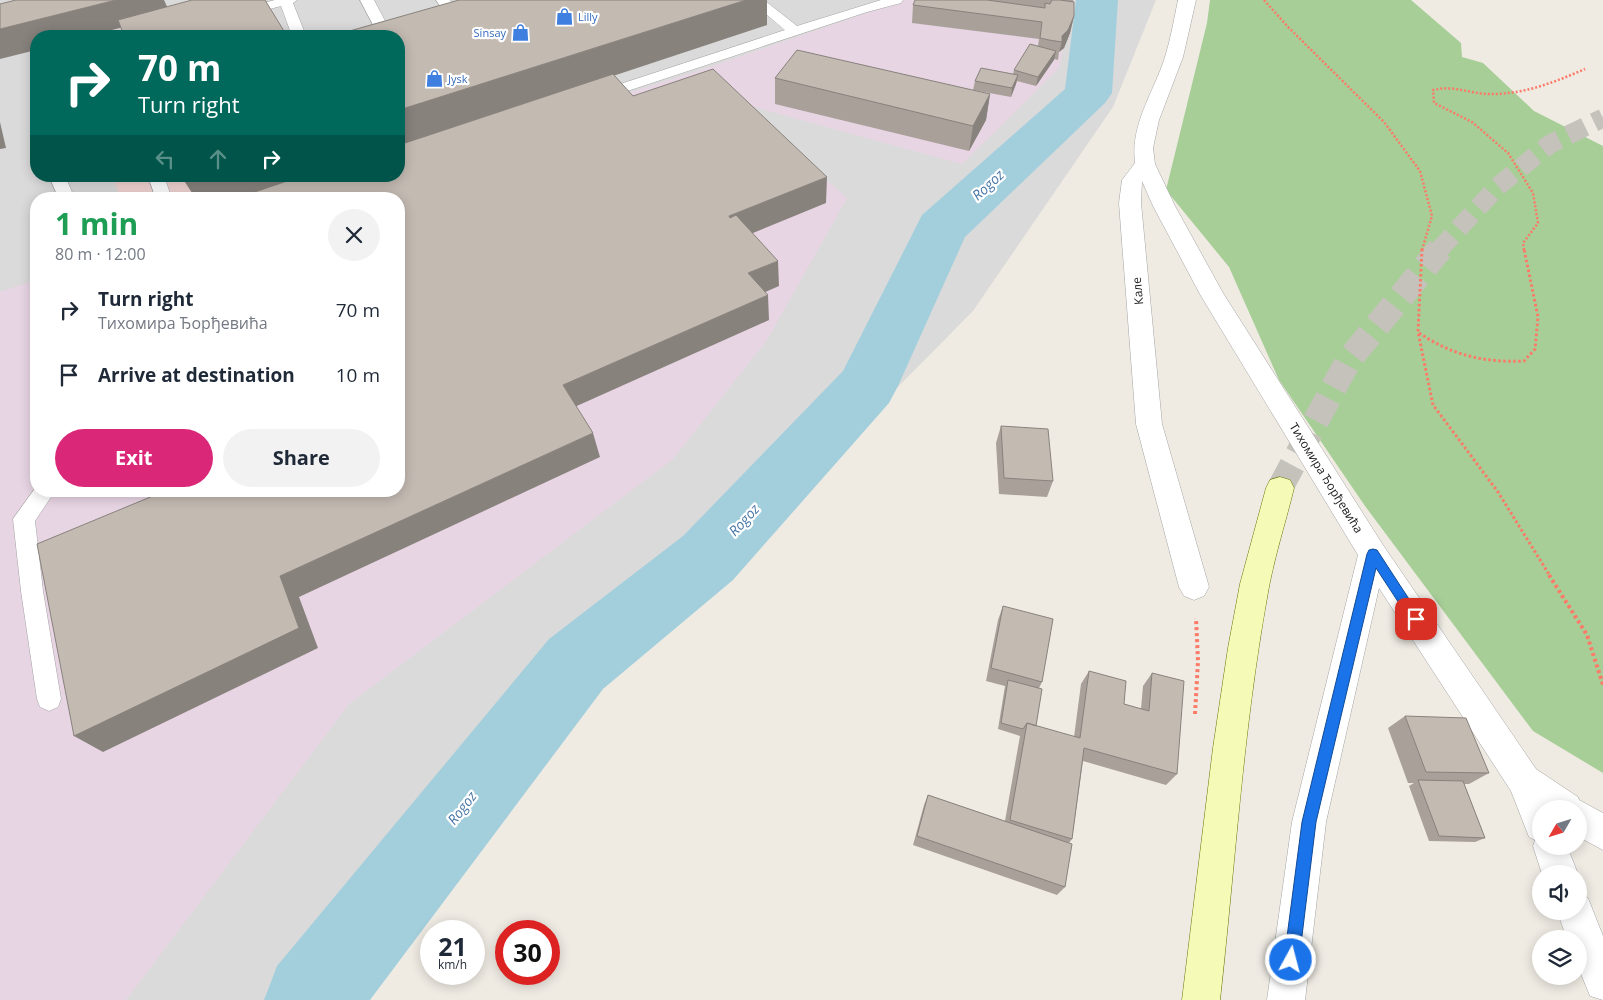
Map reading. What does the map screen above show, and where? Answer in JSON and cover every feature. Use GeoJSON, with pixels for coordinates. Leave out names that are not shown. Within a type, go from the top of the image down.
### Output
{"type":"FeatureCollection","features":[{"type":"Feature","properties":{"kind":"main road"},"geometry":{"type":"LineString","coordinates":[[1201,1000],[1235,696],[1252,596],[1280,488]]}},
{"type":"Feature","properties":{"kind":"street"},"geometry":{"type":"LineString","coordinates":[[1146,164],[1143,148],[1149,120],[1174,57],[1187,0]]}},
{"type":"Feature","properties":{"kind":"street","name":"Тихомира Ђорђевића"},"geometry":{"type":"LineString","coordinates":[[1146,164],[1164,206],[1213,296],[1373,554],[1524,781],[1532,802]]}},
{"type":"Feature","properties":{"kind":"street","name":"Кале"},"geometry":{"type":"LineString","coordinates":[[1146,164],[1132,180],[1130,203],[1149,424],[1194,587]]}},
{"type":"Feature","properties":{"kind":"street"},"geometry":{"type":"LineString","coordinates":[[1286,1000],[1309,822],[1373,554]]}},
{"type":"Feature","properties":{"kind":"street","name":"Тихомира Ђорђевића"},"geometry":{"type":"LineString","coordinates":[[1524,781],[1552,800]]}},
{"type":"Feature","properties":{"kind":"street"},"geometry":{"type":"LineString","coordinates":[[1588,823],[1603,833]]}},
{"type":"Feature","properties":{"kind":"street"},"geometry":{"type":"LineString","coordinates":[[1578,920],[1603,983]]}},
{"type":"Feature","properties":{"kind":"lane"},"geometry":{"type":"LineString","coordinates":[[367,0],[383,30]]}},
{"type":"Feature","properties":{"kind":"lane"},"geometry":{"type":"LineString","coordinates":[[443,0],[457,20]]}},
{"type":"Feature","properties":{"kind":"lane"},"geometry":{"type":"LineString","coordinates":[[756,0],[795,31]]}},
{"type":"Feature","properties":{"kind":"lane"},"geometry":{"type":"LineString","coordinates":[[588,100],[795,31],[896,0]]}},
{"type":"Feature","properties":{"kind":"lane"},"geometry":{"type":"LineString","coordinates":[[228,16],[286,1],[297,30]]}},
{"type":"Feature","properties":{"kind":"lane"},"geometry":{"type":"LineString","coordinates":[[440,25],[473,16]]}},
{"type":"Feature","properties":{"kind":"lane"},"geometry":{"type":"LineString","coordinates":[[40,497],[24,519],[32,590],[49,698]]}},
{"type":"Feature","properties":{"kind":"path"},"geometry":{"type":"LineString","coordinates":[[1264,0],[1288,27],[1384,122],[1420,171],[1432,216],[1421,254],[1418,332],[1433,405],[1498,492],[1587,635],[1603,685]]}},
{"type":"Feature","properties":{"kind":"path"},"geometry":{"type":"LineString","coordinates":[[1418,332],[1440,348],[1469,359],[1499,364],[1524,361],[1535,349],[1538,317],[1523,243],[1538,223],[1534,193],[1508,153],[1472,122],[1434,103],[1433,90],[1446,86],[1484,94],[1518,93],[1546,87],[1585,69]]}},
{"type":"Feature","properties":{"kind":"path"},"geometry":{"type":"LineString","coordinates":[[1194,587],[1198,661],[1194,724]]}},
{"type":"Feature","properties":{"kind":"shaded area"},"geometry":{"type":"Polygon","coordinates":[[[0,0],[1156,0],[1113,107],[973,311],[291,1000],[0,1000],[0,0]]]}},
{"type":"Feature","properties":{"kind":"shaded area"},"geometry":{"type":"Polygon","coordinates":[[[897,0],[1062,0],[1067,29],[1059,68],[962,164],[736,102],[847,198],[767,340],[673,459],[349,704],[126,1000],[0,1000],[0,292],[30,282],[30,497],[405,497],[405,192],[399,192],[399,182],[405,182],[405,164],[698,71],[893,4],[897,0]]]}},
{"type":"Feature","properties":{"kind":"shaded area"},"geometry":{"type":"Polygon","coordinates":[[[115,182],[323,182],[294,192],[118,192],[115,182]]]}},
{"type":"Feature","properties":{"kind":"green space"},"geometry":{"type":"Polygon","coordinates":[[[1210,0],[1411,0],[1461,43],[1462,57],[1483,63],[1534,111],[1603,146],[1603,773],[1533,731],[1365,506],[1279,380],[1229,267],[1166,190],[1207,23],[1210,0]]]}},
{"type":"Feature","properties":{"kind":"building"},"geometry":{"type":"Polygon","coordinates":[[[16,0],[116,0],[0,29],[0,4],[16,0]]]}},
{"type":"Feature","properties":{"kind":"building"},"geometry":{"type":"Polygon","coordinates":[[[192,0],[265,0],[283,30],[122,30],[118,20],[192,0]]]}},
{"type":"Feature","properties":{"kind":"building"},"geometry":{"type":"Polygon","coordinates":[[[459,0],[746,0],[405,108],[405,30],[353,30],[459,0]]]}},
{"type":"Feature","properties":{"kind":"building"},"geometry":{"type":"Polygon","coordinates":[[[915,0],[987,0],[1045,8],[1045,3],[1050,4],[1052,0],[1060,0],[1074,2],[1074,16],[1068,30],[1062,36],[1062,42],[1040,38],[1042,22],[913,5],[915,0]]]}},
{"type":"Feature","properties":{"kind":"building"},"geometry":{"type":"Polygon","coordinates":[[[1030,44],[1056,51],[1038,77],[1014,70],[1030,44]]]}},
{"type":"Feature","properties":{"kind":"building"},"geometry":{"type":"Polygon","coordinates":[[[797,50],[990,94],[973,126],[775,78],[797,50]]]}},
{"type":"Feature","properties":{"kind":"building"},"geometry":{"type":"Polygon","coordinates":[[[981,68],[1018,75],[1012,88],[975,81],[981,68]]]}},
{"type":"Feature","properties":{"kind":"building"},"geometry":{"type":"Polygon","coordinates":[[[713,69],[827,177],[729,216],[730,218],[736,215],[778,261],[748,273],[768,295],[563,385],[593,433],[280,576],[299,628],[74,736],[37,544],[150,497],[405,497],[405,192],[255,192],[284,182],[405,182],[405,143],[613,74],[633,96],[713,69]]]}},
{"type":"Feature","properties":{"kind":"building"},"geometry":{"type":"Polygon","coordinates":[[[1001,426],[1048,429],[1053,481],[1004,478],[1001,426]]]}},
{"type":"Feature","properties":{"kind":"building"},"geometry":{"type":"Polygon","coordinates":[[[1003,606],[1053,619],[1042,682],[991,668],[1003,606]]]}},
{"type":"Feature","properties":{"kind":"building"},"geometry":{"type":"Polygon","coordinates":[[[1089,671],[1126,681],[1124,704],[1149,711],[1152,673],[1184,681],[1177,774],[1084,748],[1072,839],[1010,820],[1027,723],[1080,738],[1089,671]]]}},
{"type":"Feature","properties":{"kind":"building"},"geometry":{"type":"Polygon","coordinates":[[[1008,680],[1042,689],[1036,726],[1027,723],[1023,729],[1001,723],[1008,680]]]}},
{"type":"Feature","properties":{"kind":"building"},"geometry":{"type":"Polygon","coordinates":[[[1405,716],[1466,718],[1489,773],[1426,772],[1405,716]]]}},
{"type":"Feature","properties":{"kind":"building"},"geometry":{"type":"Polygon","coordinates":[[[1418,780],[1463,781],[1485,838],[1439,836],[1418,780]]]}},
{"type":"Feature","properties":{"kind":"building"},"geometry":{"type":"Polygon","coordinates":[[[928,795],[1072,844],[1065,887],[917,836],[928,795]]]}},
{"type":"Feature","properties":{"kind":"waterway","name":"Rogoz"},"geometry":{"type":"LineString","coordinates":[[311,1000],[576,664],[708,558],[867,386],[941,228],[1088,93],[1097,0]]}},
{"type":"Feature","properties":{"kind":"tunnel"},"geometry":{"type":"LineString","coordinates":[[1439,250],[1497,187],[1550,144],[1603,118]]}},
{"type":"Feature","properties":{"kind":"tunnel"},"geometry":{"type":"LineString","coordinates":[[1280,488],[1348,361],[1440,249]]}},
{"type":"Feature","properties":{"kind":"place","name":"Lilly"},"geometry":{"type":"Point","coordinates":[564,17]}},
{"type":"Feature","properties":{"kind":"place","name":"Sinsay"},"geometry":{"type":"Point","coordinates":[520,33]}},
{"type":"Feature","properties":{"kind":"place","name":"Jysk"},"geometry":{"type":"Point","coordinates":[434,79]}},
{"type":"Feature","properties":{"kind":"route"},"geometry":{"type":"LineString","coordinates":[[1291,960],[1309,822],[1373,554],[1416,619]]}}]}
